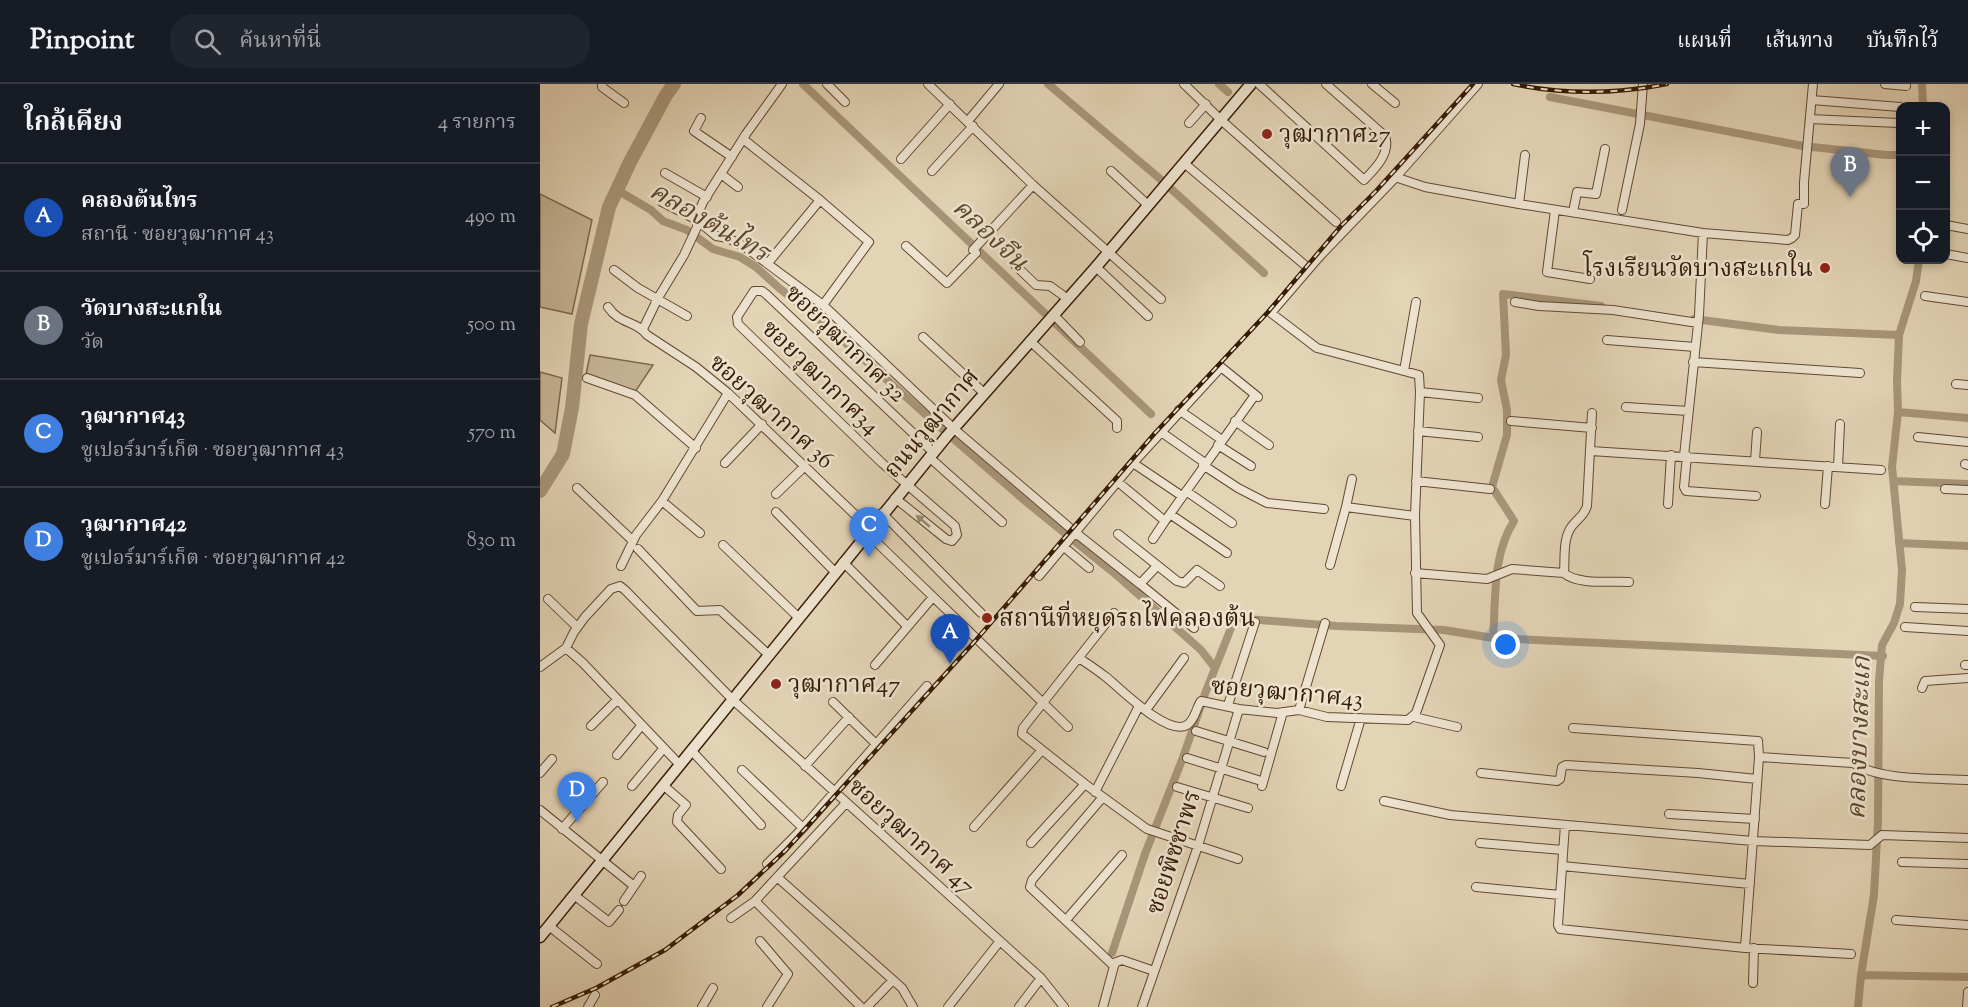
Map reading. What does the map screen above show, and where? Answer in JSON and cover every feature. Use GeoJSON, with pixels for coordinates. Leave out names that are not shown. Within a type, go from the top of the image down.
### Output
{"type":"FeatureCollection","features":[{"type":"Feature","properties":{"kind":"main road","name":"ถนนวุฒากาศ"},"geometry":{"type":"LineString","coordinates":[[540,937],[882,513],[984,393],[1096,267],[1251,84]]}},
{"type":"Feature","properties":{"kind":"street"},"geometry":{"type":"LineString","coordinates":[[602,84],[606,92],[624,102]]}},
{"type":"Feature","properties":{"kind":"street"},"geometry":{"type":"LineString","coordinates":[[643,329],[692,236],[698,214],[707,197],[743,139],[782,84]]}},
{"type":"Feature","properties":{"kind":"street"},"geometry":{"type":"LineString","coordinates":[[827,84],[845,102]]}},
{"type":"Feature","properties":{"kind":"street"},"geometry":{"type":"LineString","coordinates":[[928,84],[1033,185],[1161,299]]}},
{"type":"Feature","properties":{"kind":"street"},"geometry":{"type":"LineString","coordinates":[[932,171],[999,84]]}},
{"type":"Feature","properties":{"kind":"street"},"geometry":{"type":"LineString","coordinates":[[1184,84],[1336,222]]}},
{"type":"Feature","properties":{"kind":"street"},"geometry":{"type":"LineString","coordinates":[[1258,84],[1364,180],[1382,159],[1385,136],[1326,84]]}},
{"type":"Feature","properties":{"kind":"street"},"geometry":{"type":"LineString","coordinates":[[1372,84],[1395,103]]}},
{"type":"Feature","properties":{"kind":"street"},"geometry":{"type":"LineString","coordinates":[[1415,715],[1440,645],[1417,613],[1415,516],[1419,375],[1317,348],[1271,313],[1344,229],[1395,177],[1478,84]]}},
{"type":"Feature","properties":{"kind":"street"},"geometry":{"type":"LineString","coordinates":[[1622,210],[1640,121],[1643,84]]}},
{"type":"Feature","properties":{"kind":"street"},"geometry":{"type":"LineString","coordinates":[[1395,177],[1425,187],[1555,210],[1704,233],[1788,240],[1795,235],[1798,204],[1804,204],[1813,84]]}},
{"type":"Feature","properties":{"kind":"street"},"geometry":{"type":"LineString","coordinates":[[1885,84],[1906,86]]}},
{"type":"Feature","properties":{"kind":"street"},"geometry":{"type":"LineString","coordinates":[[1812,100],[1896,107]]}},
{"type":"Feature","properties":{"kind":"street"},"geometry":{"type":"LineString","coordinates":[[901,159],[950,104]]}},
{"type":"Feature","properties":{"kind":"street"},"geometry":{"type":"LineString","coordinates":[[1189,123],[1206,104]]}},
{"type":"Feature","properties":{"kind":"street"},"geometry":{"type":"LineString","coordinates":[[701,118],[694,131],[732,157]]}},
{"type":"Feature","properties":{"kind":"street"},"geometry":{"type":"LineString","coordinates":[[1810,119],[1896,123]]}},
{"type":"Feature","properties":{"kind":"street"},"geometry":{"type":"LineString","coordinates":[[743,139],[869,242],[823,305]]}},
{"type":"Feature","properties":{"kind":"street"},"geometry":{"type":"LineString","coordinates":[[1573,212],[1577,192],[1596,194],[1605,149]]}},
{"type":"Feature","properties":{"kind":"street"},"geometry":{"type":"LineString","coordinates":[[1519,204],[1525,155]]}},
{"type":"Feature","properties":{"kind":"street"},"geometry":{"type":"LineString","coordinates":[[1184,163],[1306,267]]}},
{"type":"Feature","properties":{"kind":"street"},"geometry":{"type":"LineString","coordinates":[[1111,171],[1148,205]]}},
{"type":"Feature","properties":{"kind":"street"},"geometry":{"type":"LineString","coordinates":[[665,173],[707,197]]}},
{"type":"Feature","properties":{"kind":"street"},"geometry":{"type":"LineString","coordinates":[[721,174],[738,187]]}},
{"type":"Feature","properties":{"kind":"street"},"geometry":{"type":"LineString","coordinates":[[906,246],[945,283],[975,253],[976,248],[1033,185]]}},
{"type":"Feature","properties":{"kind":"street"},"geometry":{"type":"LineString","coordinates":[[768,263],[820,200]]}},
{"type":"Feature","properties":{"kind":"street"},"geometry":{"type":"LineString","coordinates":[[662,202],[712,233],[735,241],[823,305],[951,431],[1070,540],[1140,584],[1194,628]]}},
{"type":"Feature","properties":{"kind":"street"},"geometry":{"type":"LineString","coordinates":[[1555,210],[1547,272],[1590,279]]}},
{"type":"Feature","properties":{"kind":"street"},"geometry":{"type":"LineString","coordinates":[[1950,226],[1968,229]]}},
{"type":"Feature","properties":{"kind":"street"},"geometry":{"type":"LineString","coordinates":[[1704,233],[1698,320],[1688,411],[1684,487],[1686,491],[1756,496]]}},
{"type":"Feature","properties":{"kind":"street"},"geometry":{"type":"LineString","coordinates":[[1950,255],[1968,258]]}},
{"type":"Feature","properties":{"kind":"street"},"geometry":{"type":"LineString","coordinates":[[1015,265],[1036,285],[1050,286],[1068,299]]}},
{"type":"Feature","properties":{"kind":"street"},"geometry":{"type":"LineString","coordinates":[[1096,267],[1148,316]]}},
{"type":"Feature","properties":{"kind":"street"},"geometry":{"type":"LineString","coordinates":[[614,270],[638,288],[687,316]]}},
{"type":"Feature","properties":{"kind":"street","name":"ซอยวุฒากาศ34"},"geometry":{"type":"LineString","coordinates":[[758,290],[754,291],[736,321],[906,485],[955,526],[958,530],[957,534],[952,540],[946,539],[895,498]]}},
{"type":"Feature","properties":{"kind":"street","name":"ซอยวุฒากาศ 32"},"geometry":{"type":"LineString","coordinates":[[758,290],[766,294],[1002,522]]}},
{"type":"Feature","properties":{"kind":"street"},"geometry":{"type":"LineString","coordinates":[[1924,296],[1968,302]]}},
{"type":"Feature","properties":{"kind":"street"},"geometry":{"type":"LineString","coordinates":[[1404,371],[1416,302]]}},
{"type":"Feature","properties":{"kind":"street"},"geometry":{"type":"LineString","coordinates":[[1515,302],[1698,320]]}},
{"type":"Feature","properties":{"kind":"street","name":"ซอยวุฒากาศ 36"},"geometry":{"type":"LineString","coordinates":[[608,307],[617,319],[643,329],[653,340],[696,367],[762,424],[1043,705]]}},
{"type":"Feature","properties":{"kind":"street"},"geometry":{"type":"LineString","coordinates":[[1052,317],[1080,342]]}},
{"type":"Feature","properties":{"kind":"street"},"geometry":{"type":"LineString","coordinates":[[922,337],[984,393]]}},
{"type":"Feature","properties":{"kind":"street"},"geometry":{"type":"LineString","coordinates":[[1607,340],[1695,347]]}},
{"type":"Feature","properties":{"kind":"street"},"geometry":{"type":"LineString","coordinates":[[1030,341],[1117,421],[1117,428]]}},
{"type":"Feature","properties":{"kind":"street"},"geometry":{"type":"LineString","coordinates":[[1694,362],[1860,373]]}},
{"type":"Feature","properties":{"kind":"street"},"geometry":{"type":"LineString","coordinates":[[1039,576],[1179,410],[1221,367],[1256,396],[1204,464],[1153,539]]}},
{"type":"Feature","properties":{"kind":"street"},"geometry":{"type":"LineString","coordinates":[[587,378],[635,395],[696,448]]}},
{"type":"Feature","properties":{"kind":"street"},"geometry":{"type":"LineString","coordinates":[[1956,384],[1968,385]]}},
{"type":"Feature","properties":{"kind":"street"},"geometry":{"type":"LineString","coordinates":[[1420,392],[1478,398]]}},
{"type":"Feature","properties":{"kind":"street"},"geometry":{"type":"LineString","coordinates":[[621,566],[633,541],[662,501],[728,393]]}},
{"type":"Feature","properties":{"kind":"street"},"geometry":{"type":"LineString","coordinates":[[1626,407],[1688,411]]}},
{"type":"Feature","properties":{"kind":"street"},"geometry":{"type":"LineString","coordinates":[[1179,410],[1251,466]]}},
{"type":"Feature","properties":{"kind":"street"},"geometry":{"type":"LineString","coordinates":[[1564,573],[1569,531],[1586,512],[1592,413]]}},
{"type":"Feature","properties":{"kind":"street"},"geometry":{"type":"LineString","coordinates":[[1235,421],[1269,445]]}},
{"type":"Feature","properties":{"kind":"street"},"geometry":{"type":"LineString","coordinates":[[1511,421],[1592,428]]}},
{"type":"Feature","properties":{"kind":"street"},"geometry":{"type":"LineString","coordinates":[[725,463],[762,424]]}},
{"type":"Feature","properties":{"kind":"street"},"geometry":{"type":"LineString","coordinates":[[1838,467],[1840,424]]}},
{"type":"Feature","properties":{"kind":"street"},"geometry":{"type":"LineString","coordinates":[[1418,431],[1478,437]]}},
{"type":"Feature","properties":{"kind":"street"},"geometry":{"type":"LineString","coordinates":[[1161,432],[1238,488],[1267,503],[1324,509]]}},
{"type":"Feature","properties":{"kind":"street"},"geometry":{"type":"LineString","coordinates":[[1755,461],[1757,432]]}},
{"type":"Feature","properties":{"kind":"street"},"geometry":{"type":"LineString","coordinates":[[1918,437],[1968,442]]}},
{"type":"Feature","properties":{"kind":"street"},"geometry":{"type":"LineString","coordinates":[[1591,451],[1881,470]]}},
{"type":"Feature","properties":{"kind":"street"},"geometry":{"type":"LineString","coordinates":[[1668,504],[1671,455]]}},
{"type":"Feature","properties":{"kind":"street"},"geometry":{"type":"LineString","coordinates":[[1133,463],[1232,523]]}},
{"type":"Feature","properties":{"kind":"street"},"geometry":{"type":"LineString","coordinates":[[776,494],[805,466]]}},
{"type":"Feature","properties":{"kind":"street"},"geometry":{"type":"LineString","coordinates":[[1825,504],[1828,466]]}},
{"type":"Feature","properties":{"kind":"street"},"geometry":{"type":"LineString","coordinates":[[1330,565],[1352,479]]}},
{"type":"Feature","properties":{"kind":"street"},"geometry":{"type":"LineString","coordinates":[[1416,481],[1490,489]]}},
{"type":"Feature","properties":{"kind":"street"},"geometry":{"type":"LineString","coordinates":[[1118,482],[1167,517],[1227,553]]}},
{"type":"Feature","properties":{"kind":"street"},"geometry":{"type":"LineString","coordinates":[[577,488],[633,541]]}},
{"type":"Feature","properties":{"kind":"street"},"geometry":{"type":"LineString","coordinates":[[1945,489],[1968,490]]}},
{"type":"Feature","properties":{"kind":"street"},"geometry":{"type":"LineString","coordinates":[[662,501],[700,533]]}},
{"type":"Feature","properties":{"kind":"street"},"geometry":{"type":"LineString","coordinates":[[1346,507],[1415,516]]}},
{"type":"Feature","properties":{"kind":"street"},"geometry":{"type":"LineString","coordinates":[[776,512],[835,572]]}},
{"type":"Feature","properties":{"kind":"street"},"geometry":{"type":"LineString","coordinates":[[882,513],[981,613]]}},
{"type":"Feature","properties":{"kind":"street"},"geometry":{"type":"LineString","coordinates":[[1118,534],[1181,583],[1184,583],[1197,570],[1221,586]]}},
{"type":"Feature","properties":{"kind":"street"},"geometry":{"type":"LineString","coordinates":[[1070,540],[1089,568]]}},
{"type":"Feature","properties":{"kind":"street"},"geometry":{"type":"LineString","coordinates":[[723,545],[798,617]]}},
{"type":"Feature","properties":{"kind":"street"},"geometry":{"type":"LineString","coordinates":[[638,549],[697,611],[720,610],[769,655]]}},
{"type":"Feature","properties":{"kind":"street"},"geometry":{"type":"LineString","coordinates":[[843,562],[907,627]]}},
{"type":"Feature","properties":{"kind":"street"},"geometry":{"type":"LineString","coordinates":[[1140,584],[1157,566]]}},
{"type":"Feature","properties":{"kind":"street"},"geometry":{"type":"LineString","coordinates":[[1415,573],[1481,579],[1512,569],[1564,573],[1578,580],[1629,582]]}},
{"type":"Feature","properties":{"kind":"street","name":"ซอยวุฒากาศ 47"},"geometry":{"type":"LineString","coordinates":[[577,627],[611,589],[620,586],[732,700],[1041,978],[1062,1006]]}},
{"type":"Feature","properties":{"kind":"street"},"geometry":{"type":"LineString","coordinates":[[875,665],[933,597]]}},
{"type":"Feature","properties":{"kind":"street"},"geometry":{"type":"LineString","coordinates":[[540,667],[566,648],[577,627],[548,599]]}},
{"type":"Feature","properties":{"kind":"street"},"geometry":{"type":"LineString","coordinates":[[1915,607],[1968,609]]}},
{"type":"Feature","properties":{"kind":"street"},"geometry":{"type":"LineString","coordinates":[[1114,613],[1023,728],[1022,734],[1095,792],[1147,829],[1238,859]]}},
{"type":"Feature","properties":{"kind":"street"},"geometry":{"type":"LineString","coordinates":[[1228,705],[1255,622]]}},
{"type":"Feature","properties":{"kind":"street"},"geometry":{"type":"LineString","coordinates":[[1299,710],[1325,623]]}},
{"type":"Feature","properties":{"kind":"street"},"geometry":{"type":"LineString","coordinates":[[1905,627],[1968,631]]}},
{"type":"Feature","properties":{"kind":"street"},"geometry":{"type":"LineString","coordinates":[[566,648],[680,765]]}},
{"type":"Feature","properties":{"kind":"street","name":"ซอยวุฒากาศ43"},"geometry":{"type":"LineString","coordinates":[[1079,658],[1143,708],[1169,724],[1183,727],[1191,722],[1203,701],[1239,709],[1283,712],[1299,710],[1327,717],[1408,720],[1415,715],[1457,727]]}},
{"type":"Feature","properties":{"kind":"street"},"geometry":{"type":"LineString","coordinates":[[1095,792],[1143,708],[1184,658]]}},
{"type":"Feature","properties":{"kind":"street"},"geometry":{"type":"LineString","coordinates":[[1922,688],[1925,681],[1968,678]]}},
{"type":"Feature","properties":{"kind":"street"},"geometry":{"type":"LineString","coordinates":[[767,864],[803,828],[927,686]]}},
{"type":"Feature","properties":{"kind":"street"},"geometry":{"type":"LineString","coordinates":[[591,726],[617,700]]}},
{"type":"Feature","properties":{"kind":"street"},"geometry":{"type":"LineString","coordinates":[[832,702],[876,744]]}},
{"type":"Feature","properties":{"kind":"street"},"geometry":{"type":"LineString","coordinates":[[1043,705],[1068,727]]}},
{"type":"Feature","properties":{"kind":"street","name":"ซอยพิชชาพร"},"geometry":{"type":"LineString","coordinates":[[1142,1007],[1198,846],[1239,709]]}},
{"type":"Feature","properties":{"kind":"street"},"geometry":{"type":"LineString","coordinates":[[1187,758],[1260,783],[1283,712]]}},
{"type":"Feature","properties":{"kind":"street"},"geometry":{"type":"LineString","coordinates":[[805,766],[849,717]]}},
{"type":"Feature","properties":{"kind":"street"},"geometry":{"type":"LineString","coordinates":[[1341,786],[1361,718]]}},
{"type":"Feature","properties":{"kind":"street"},"geometry":{"type":"LineString","coordinates":[[617,755],[641,726]]}},
{"type":"Feature","properties":{"kind":"street"},"geometry":{"type":"LineString","coordinates":[[1572,728],[1759,742],[1745,948]]}},
{"type":"Feature","properties":{"kind":"street"},"geometry":{"type":"LineString","coordinates":[[1196,731],[1264,752]]}},
{"type":"Feature","properties":{"kind":"street"},"geometry":{"type":"LineString","coordinates":[[632,786],[663,749]]}},
{"type":"Feature","properties":{"kind":"street"},"geometry":{"type":"LineString","coordinates":[[692,750],[761,825]]}},
{"type":"Feature","properties":{"kind":"street"},"geometry":{"type":"LineString","coordinates":[[974,827],[1042,750]]}},
{"type":"Feature","properties":{"kind":"street"},"geometry":{"type":"LineString","coordinates":[[1759,757],[1853,763],[1861,769],[1880,774],[1968,780]]}},
{"type":"Feature","properties":{"kind":"street"},"geometry":{"type":"LineString","coordinates":[[540,773],[552,759]]}},
{"type":"Feature","properties":{"kind":"street"},"geometry":{"type":"LineString","coordinates":[[1481,773],[1557,781],[1560,779],[1562,767],[1566,765],[1757,779]]}},
{"type":"Feature","properties":{"kind":"street"},"geometry":{"type":"LineString","coordinates":[[742,770],[803,828]]}},
{"type":"Feature","properties":{"kind":"street"},"geometry":{"type":"LineString","coordinates":[[562,829],[603,782]]}},
{"type":"Feature","properties":{"kind":"street"},"geometry":{"type":"LineString","coordinates":[[1031,843],[1085,784]]}},
{"type":"Feature","properties":{"kind":"street"},"geometry":{"type":"LineString","coordinates":[[663,785],[686,805],[678,815],[677,822],[721,869]]}},
{"type":"Feature","properties":{"kind":"street"},"geometry":{"type":"LineString","coordinates":[[1177,787],[1248,808]]}},
{"type":"Feature","properties":{"kind":"street"},"geometry":{"type":"LineString","coordinates":[[1103,797],[1032,880],[1030,887],[1114,966]]}},
{"type":"Feature","properties":{"kind":"street"},"geometry":{"type":"LineString","coordinates":[[1384,801],[1450,815],[1753,841],[1870,845],[1882,836],[1968,838]]}},
{"type":"Feature","properties":{"kind":"street"},"geometry":{"type":"LineString","coordinates":[[731,918],[755,901],[846,803]]}},
{"type":"Feature","properties":{"kind":"street"},"geometry":{"type":"LineString","coordinates":[[540,810],[634,886]]}},
{"type":"Feature","properties":{"kind":"street"},"geometry":{"type":"LineString","coordinates":[[1669,814],[1755,819]]}},
{"type":"Feature","properties":{"kind":"street"},"geometry":{"type":"LineString","coordinates":[[1565,825],[1557,925],[1560,929],[1745,948],[1851,954]]}},
{"type":"Feature","properties":{"kind":"street"},"geometry":{"type":"LineString","coordinates":[[1480,843],[1563,850]]}},
{"type":"Feature","properties":{"kind":"street"},"geometry":{"type":"LineString","coordinates":[[1066,920],[1122,855]]}},
{"type":"Feature","properties":{"kind":"street"},"geometry":{"type":"LineString","coordinates":[[1902,862],[1968,864]]}},
{"type":"Feature","properties":{"kind":"street"},"geometry":{"type":"LineString","coordinates":[[1562,866],[1750,884]]}},
{"type":"Feature","properties":{"kind":"street"},"geometry":{"type":"LineString","coordinates":[[624,901],[641,876]]}},
{"type":"Feature","properties":{"kind":"street"},"geometry":{"type":"LineString","coordinates":[[777,877],[902,988],[913,1007]]}},
{"type":"Feature","properties":{"kind":"street"},"geometry":{"type":"LineString","coordinates":[[1476,887],[1560,895]]}},
{"type":"Feature","properties":{"kind":"street"},"geometry":{"type":"LineString","coordinates":[[574,895],[609,922],[619,910]]}},
{"type":"Feature","properties":{"kind":"street"},"geometry":{"type":"LineString","coordinates":[[755,901],[861,1007]]}},
{"type":"Feature","properties":{"kind":"street"},"geometry":{"type":"LineString","coordinates":[[1896,920],[1968,925]]}},
{"type":"Feature","properties":{"kind":"street"},"geometry":{"type":"LineString","coordinates":[[549,926],[597,964]]}},
{"type":"Feature","properties":{"kind":"street"},"geometry":{"type":"LineString","coordinates":[[948,1007],[1000,940]]}},
{"type":"Feature","properties":{"kind":"street"},"geometry":{"type":"LineString","coordinates":[[760,941],[788,974],[767,1007]]}},
{"type":"Feature","properties":{"kind":"street"},"geometry":{"type":"LineString","coordinates":[[1753,983],[1754,948]]}},
{"type":"Feature","properties":{"kind":"street"},"geometry":{"type":"LineString","coordinates":[[1101,1006],[1116,962],[1122,960],[1154,971]]}},
{"type":"Feature","properties":{"kind":"street"},"geometry":{"type":"LineString","coordinates":[[1019,1007],[1041,978]]}},
{"type":"Feature","properties":{"kind":"street"},"geometry":{"type":"LineString","coordinates":[[867,1007],[893,980]]}},
{"type":"Feature","properties":{"kind":"street"},"geometry":{"type":"LineString","coordinates":[[702,1007],[713,988]]}},
{"type":"Feature","properties":{"kind":"street"},"geometry":{"type":"LineString","coordinates":[[1967,1007],[1968,992]]}},
{"type":"Feature","properties":{"kind":"street"},"geometry":{"type":"LineString","coordinates":[[588,1007],[595,995]]}},
{"type":"Feature","properties":{"kind":"shaded area"},"geometry":{"type":"Polygon","coordinates":[[[540,194],[592,220],[572,314],[540,307],[540,194]]]}},
{"type":"Feature","properties":{"kind":"shaded area"},"geometry":{"type":"Polygon","coordinates":[[[590,355],[653,365],[635,392],[585,379],[590,355]]]}},
{"type":"Feature","properties":{"kind":"shaded area"},"geometry":{"type":"Polygon","coordinates":[[[540,372],[562,378],[555,433],[540,420],[540,372]]]}},
{"type":"Feature","properties":{"kind":"waterway"},"geometry":{"type":"LineString","coordinates":[[540,491],[563,454],[572,408],[581,324],[609,207],[630,162],[674,84]]}},
{"type":"Feature","properties":{"kind":"waterway","name":"คลองจีน"},"geometry":{"type":"LineString","coordinates":[[803,84],[1151,414]]}},
{"type":"Feature","properties":{"kind":"waterway"},"geometry":{"type":"LineString","coordinates":[[1048,84],[1159,178],[1264,273]]}},
{"type":"Feature","properties":{"kind":"waterway"},"geometry":{"type":"LineString","coordinates":[[1219,84],[1228,92]]}},
{"type":"Feature","properties":{"kind":"waterway","name":"คลองบางสะแก"},"geometry":{"type":"LineString","coordinates":[[1922,84],[1923,102]]}},
{"type":"Feature","properties":{"kind":"waterway"},"geometry":{"type":"LineString","coordinates":[[1550,97],[1803,146],[1896,155]]}},
{"type":"Feature","properties":{"kind":"waterway","name":"คลองต้นไทร"},"geometry":{"type":"LineString","coordinates":[[617,190],[651,210],[663,221],[687,230],[713,249],[740,257],[756,267],[819,319],[1030,505],[1120,578],[1201,650],[1215,668]]}},
{"type":"Feature","properties":{"kind":"waterway","name":"คลองบางสะแก"},"geometry":{"type":"LineString","coordinates":[[1858,1007],[1874,895],[1878,821],[1879,681],[1882,645],[1894,623],[1900,604],[1902,570],[1892,467],[1898,412],[1899,335],[1916,281],[1918,264]]}},
{"type":"Feature","properties":{"kind":"waterway"},"geometry":{"type":"LineString","coordinates":[[1493,638],[1498,563],[1507,534],[1514,521],[1492,487],[1507,435],[1507,410],[1501,380],[1506,355],[1503,294],[1601,306]]}},
{"type":"Feature","properties":{"kind":"waterway"},"geometry":{"type":"LineString","coordinates":[[1694,319],[1779,330],[1899,335]]}},
{"type":"Feature","properties":{"kind":"waterway"},"geometry":{"type":"LineString","coordinates":[[1898,412],[1968,418]]}},
{"type":"Feature","properties":{"kind":"waterway"},"geometry":{"type":"LineString","coordinates":[[1894,481],[1968,484]]}},
{"type":"Feature","properties":{"kind":"waterway"},"geometry":{"type":"LineString","coordinates":[[1899,543],[1968,546]]}},
{"type":"Feature","properties":{"kind":"waterway"},"geometry":{"type":"LineString","coordinates":[[1112,953],[1145,854],[1235,618],[1337,626],[1444,630],[1493,638],[1883,656]]}},
{"type":"Feature","properties":{"kind":"waterway"},"geometry":{"type":"LineString","coordinates":[[1861,975],[1968,977]]}},
{"type":"Feature","properties":{"kind":"railway"},"geometry":{"type":"LineString","coordinates":[[552,1007],[596,988],[665,950],[738,895],[785,851],[976,640],[1155,433],[1268,312],[1341,226],[1376,191],[1473,84]]}},
{"type":"Feature","properties":{"kind":"railway"},"geometry":{"type":"LineString","coordinates":[[1513,84],[1532,88],[1590,92],[1629,90],[1667,84]]}},
{"type":"Feature","properties":{"kind":"place","name":"วุฒากาศ27"},"geometry":{"type":"Point","coordinates":[1267,134]}},
{"type":"Feature","properties":{"kind":"place","name":"วัดบางสะแกใน"},"geometry":{"type":"Point","coordinates":[1850,197]}},
{"type":"Feature","properties":{"kind":"place","name":"โรงเรียนวัดบางสะแกใน"},"geometry":{"type":"Point","coordinates":[1825,268]}},
{"type":"Feature","properties":{"kind":"place","name":"วุฒากาศ43"},"geometry":{"type":"Point","coordinates":[869,557]}},
{"type":"Feature","properties":{"kind":"place","name":"สถานีที่หยุดรถไฟคลองต้น"},"geometry":{"type":"Point","coordinates":[987,618]}},
{"type":"Feature","properties":{"kind":"place","name":"คลองต้นไทร"},"geometry":{"type":"Point","coordinates":[950,664]}},
{"type":"Feature","properties":{"kind":"place","name":"วุฒากาศ47"},"geometry":{"type":"Point","coordinates":[776,684]}},
{"type":"Feature","properties":{"kind":"place","name":"วุฒากาศ42"},"geometry":{"type":"Point","coordinates":[577,822]}}]}
